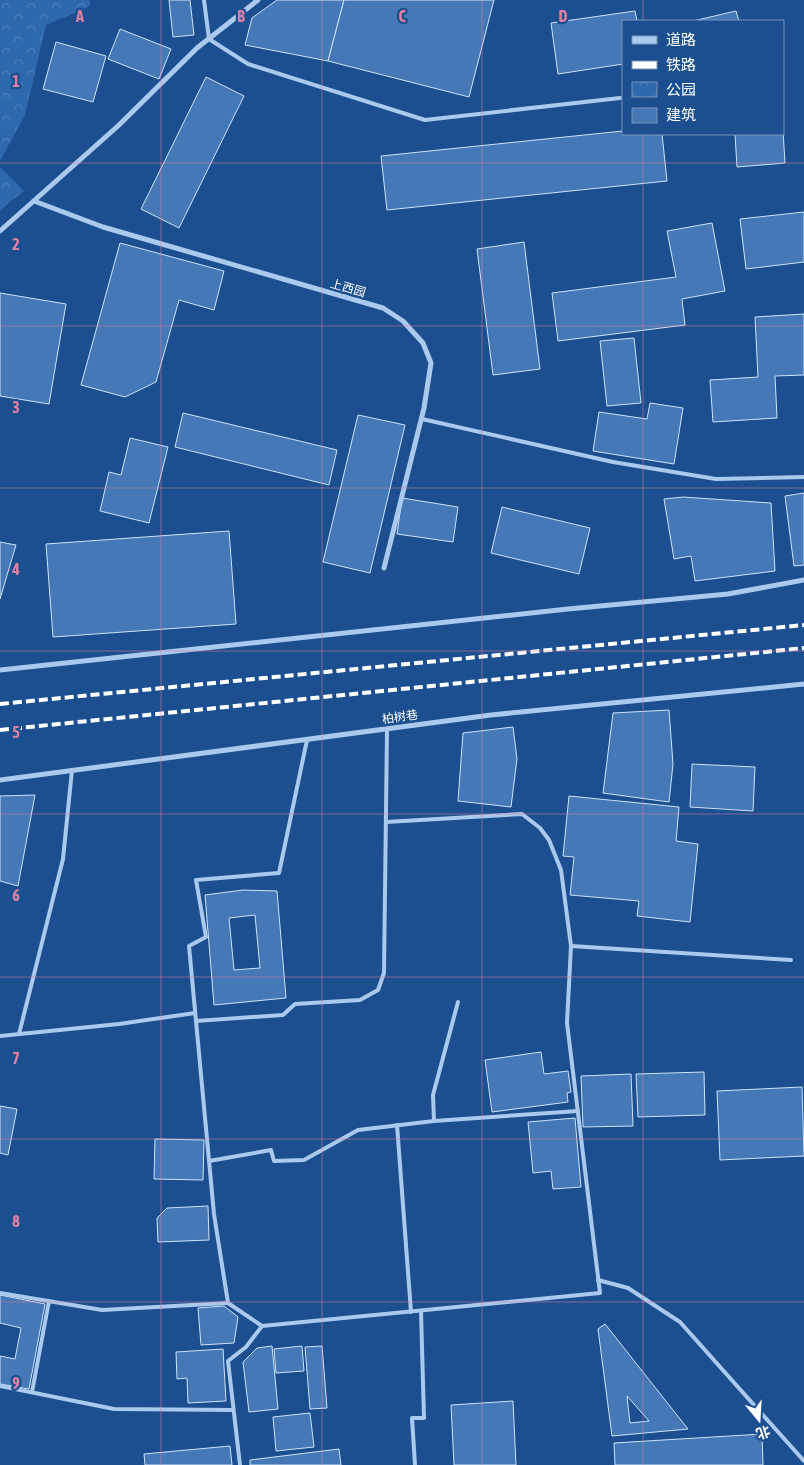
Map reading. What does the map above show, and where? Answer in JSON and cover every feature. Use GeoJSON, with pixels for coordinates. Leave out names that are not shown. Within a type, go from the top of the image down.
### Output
{"type":"FeatureCollection","features":[{"type":"Feature","properties":{"kind":"street"},"geometry":{"type":"LineString","coordinates":[[0,231],[119,125],[197,48],[258,0]]}},
{"type":"Feature","properties":{"kind":"street","name":"上西园"},"geometry":{"type":"LineString","coordinates":[[34,201],[103,227],[383,308],[402,321],[423,343],[431,363],[422,419],[384,568]]}},
{"type":"Feature","properties":{"kind":"street"},"geometry":{"type":"LineString","coordinates":[[0,670],[558,610],[728,594],[804,580]]}},
{"type":"Feature","properties":{"kind":"street","name":"柏树巷"},"geometry":{"type":"LineString","coordinates":[[0,780],[491,715],[804,684]]}},
{"type":"Feature","properties":{"kind":"lane"},"geometry":{"type":"LineString","coordinates":[[204,0],[209,39],[248,64],[425,120],[620,98]]}},
{"type":"Feature","properties":{"kind":"lane"},"geometry":{"type":"LineString","coordinates":[[422,419],[612,462],[716,479],[804,477]]}},
{"type":"Feature","properties":{"kind":"lane"},"geometry":{"type":"LineString","coordinates":[[196,1021],[283,1015],[294,1004],[360,1000],[378,990],[384,973],[386,729]]}},
{"type":"Feature","properties":{"kind":"lane"},"geometry":{"type":"LineString","coordinates":[[228,1303],[214,1214],[190,946],[206,937],[196,880],[279,873],[307,740]]}},
{"type":"Feature","properties":{"kind":"lane"},"geometry":{"type":"LineString","coordinates":[[18,1034],[63,859],[72,770]]}},
{"type":"Feature","properties":{"kind":"lane"},"geometry":{"type":"LineString","coordinates":[[0,1293],[102,1310],[228,1303],[262,1326],[600,1294],[567,1023],[571,946],[561,870],[549,840],[540,828],[522,814],[386,822]]}},
{"type":"Feature","properties":{"kind":"lane"},"geometry":{"type":"LineString","coordinates":[[571,946],[791,960]]}},
{"type":"Feature","properties":{"kind":"lane"},"geometry":{"type":"LineString","coordinates":[[434,1121],[433,1095],[458,1002]]}},
{"type":"Feature","properties":{"kind":"lane"},"geometry":{"type":"LineString","coordinates":[[0,1036],[196,1014]]}},
{"type":"Feature","properties":{"kind":"lane"},"geometry":{"type":"LineString","coordinates":[[209,1161],[271,1150],[274,1161],[304,1160],[358,1130],[434,1121],[578,1111]]}},
{"type":"Feature","properties":{"kind":"lane"},"geometry":{"type":"LineString","coordinates":[[397,1125],[411,1312]]}},
{"type":"Feature","properties":{"kind":"lane"},"geometry":{"type":"LineString","coordinates":[[598,1280],[628,1288],[680,1322],[804,1461]]}},
{"type":"Feature","properties":{"kind":"lane"},"geometry":{"type":"LineString","coordinates":[[32,1392],[49,1301]]}},
{"type":"Feature","properties":{"kind":"lane"},"geometry":{"type":"LineString","coordinates":[[416,1465],[412,1418],[424,1418],[421,1311]]}},
{"type":"Feature","properties":{"kind":"lane"},"geometry":{"type":"LineString","coordinates":[[240,1465],[228,1361],[246,1347],[262,1326]]}},
{"type":"Feature","properties":{"kind":"lane"},"geometry":{"type":"LineString","coordinates":[[0,1386],[114,1409],[233,1410]]}},
{"type":"Feature","properties":{"kind":"green space"},"geometry":{"type":"Polygon","coordinates":[[[0,0],[90,0],[90,6],[46,25],[25,115],[0,161],[0,0]]]}},
{"type":"Feature","properties":{"kind":"green space"},"geometry":{"type":"Polygon","coordinates":[[[0,167],[24,191],[0,210],[0,167]]]}},
{"type":"Feature","properties":{"kind":"building"},"geometry":{"type":"Polygon","coordinates":[[[169,0],[190,0],[194,35],[173,37],[169,0]]]}},
{"type":"Feature","properties":{"kind":"building"},"geometry":{"type":"Polygon","coordinates":[[[277,0],[344,0],[328,61],[245,45],[252,18],[277,0]]]}},
{"type":"Feature","properties":{"kind":"building"},"geometry":{"type":"Polygon","coordinates":[[[344,0],[494,0],[469,97],[328,61],[344,0]]]}},
{"type":"Feature","properties":{"kind":"building"},"geometry":{"type":"Polygon","coordinates":[[[635,11],[637,20],[622,20],[622,64],[558,74],[551,23],[635,11]]]}},
{"type":"Feature","properties":{"kind":"building"},"geometry":{"type":"Polygon","coordinates":[[[736,11],[739,20],[697,20],[736,11]]]}},
{"type":"Feature","properties":{"kind":"building"},"geometry":{"type":"Polygon","coordinates":[[[120,29],[171,49],[159,79],[108,59],[120,29]]]}},
{"type":"Feature","properties":{"kind":"building"},"geometry":{"type":"Polygon","coordinates":[[[56,42],[106,56],[93,102],[43,89],[56,42]]]}},
{"type":"Feature","properties":{"kind":"building"},"geometry":{"type":"Polygon","coordinates":[[[206,77],[244,96],[179,228],[141,209],[206,77]]]}},
{"type":"Feature","properties":{"kind":"building"},"geometry":{"type":"Polygon","coordinates":[[[622,131],[622,135],[662,135],[667,181],[387,210],[381,156],[622,131]]]}},
{"type":"Feature","properties":{"kind":"building"},"geometry":{"type":"Polygon","coordinates":[[[735,135],[783,135],[785,163],[737,167],[735,135]]]}},
{"type":"Feature","properties":{"kind":"building"},"geometry":{"type":"Polygon","coordinates":[[[804,212],[804,262],[746,269],[740,219],[804,212]]]}},
{"type":"Feature","properties":{"kind":"building"},"geometry":{"type":"Polygon","coordinates":[[[712,223],[725,291],[682,299],[685,325],[558,341],[552,293],[676,277],[667,231],[712,223]]]}},
{"type":"Feature","properties":{"kind":"building"},"geometry":{"type":"Polygon","coordinates":[[[524,242],[540,369],[493,375],[477,249],[524,242]]]}},
{"type":"Feature","properties":{"kind":"building"},"geometry":{"type":"Polygon","coordinates":[[[120,243],[224,271],[214,310],[179,300],[156,382],[125,397],[81,385],[120,243]]]}},
{"type":"Feature","properties":{"kind":"building"},"geometry":{"type":"Polygon","coordinates":[[[0,293],[66,304],[49,404],[0,396],[0,293]]]}},
{"type":"Feature","properties":{"kind":"building"},"geometry":{"type":"Polygon","coordinates":[[[804,314],[804,375],[775,376],[777,418],[713,422],[710,380],[758,377],[755,317],[804,314]]]}},
{"type":"Feature","properties":{"kind":"building"},"geometry":{"type":"Polygon","coordinates":[[[634,338],[641,403],[607,406],[600,341],[634,338]]]}},
{"type":"Feature","properties":{"kind":"building"},"geometry":{"type":"Polygon","coordinates":[[[650,403],[683,408],[674,464],[593,451],[599,412],[647,419],[650,403]]]}},
{"type":"Feature","properties":{"kind":"building"},"geometry":{"type":"Polygon","coordinates":[[[183,413],[337,450],[329,485],[175,447],[183,413]]]}},
{"type":"Feature","properties":{"kind":"building"},"geometry":{"type":"Polygon","coordinates":[[[358,415],[405,425],[370,573],[323,562],[358,415]]]}},
{"type":"Feature","properties":{"kind":"building"},"geometry":{"type":"Polygon","coordinates":[[[130,438],[168,447],[149,523],[100,511],[109,472],[121,475],[130,438]]]}},
{"type":"Feature","properties":{"kind":"building"},"geometry":{"type":"Polygon","coordinates":[[[804,493],[804,565],[794,566],[785,496],[804,493]]]}},
{"type":"Feature","properties":{"kind":"building"},"geometry":{"type":"Polygon","coordinates":[[[683,497],[771,503],[775,571],[695,581],[691,556],[674,559],[664,499],[683,497]]]}},
{"type":"Feature","properties":{"kind":"building"},"geometry":{"type":"Polygon","coordinates":[[[402,498],[458,507],[453,542],[397,534],[402,498]]]}},
{"type":"Feature","properties":{"kind":"building"},"geometry":{"type":"Polygon","coordinates":[[[502,507],[590,528],[579,574],[491,553],[502,507]]]}},
{"type":"Feature","properties":{"kind":"building"},"geometry":{"type":"Polygon","coordinates":[[[229,531],[236,624],[53,637],[46,544],[229,531]]]}},
{"type":"Feature","properties":{"kind":"building"},"geometry":{"type":"Polygon","coordinates":[[[0,542],[16,545],[0,599],[0,542]]]}},
{"type":"Feature","properties":{"kind":"building"},"geometry":{"type":"Polygon","coordinates":[[[669,710],[673,764],[669,802],[603,793],[613,713],[669,710]]]}},
{"type":"Feature","properties":{"kind":"building"},"geometry":{"type":"Polygon","coordinates":[[[513,727],[517,759],[511,807],[458,801],[463,733],[513,727]]]}},
{"type":"Feature","properties":{"kind":"building"},"geometry":{"type":"Polygon","coordinates":[[[692,764],[755,767],[753,811],[690,807],[692,764]]]}},
{"type":"Feature","properties":{"kind":"building"},"geometry":{"type":"Polygon","coordinates":[[[35,795],[18,886],[0,881],[0,796],[35,795]]]}},
{"type":"Feature","properties":{"kind":"building"},"geometry":{"type":"Polygon","coordinates":[[[569,796],[679,807],[676,841],[698,844],[690,922],[637,916],[639,901],[570,895],[574,857],[563,856],[569,796]]]}},
{"type":"Feature","properties":{"kind":"building"},"geometry":{"type":"Polygon","coordinates":[[[243,890],[277,891],[286,998],[214,1005],[205,895],[243,890]],[[255,915],[229,918],[234,970],[260,968],[255,915]]]}},
{"type":"Feature","properties":{"kind":"building"},"geometry":{"type":"Polygon","coordinates":[[[541,1052],[544,1074],[568,1071],[571,1092],[567,1093],[568,1102],[492,1112],[485,1060],[541,1052]]]}},
{"type":"Feature","properties":{"kind":"building"},"geometry":{"type":"Polygon","coordinates":[[[704,1072],[705,1115],[638,1117],[636,1074],[704,1072]]]}},
{"type":"Feature","properties":{"kind":"building"},"geometry":{"type":"Polygon","coordinates":[[[631,1074],[633,1126],[583,1127],[581,1076],[631,1074]]]}},
{"type":"Feature","properties":{"kind":"building"},"geometry":{"type":"Polygon","coordinates":[[[802,1087],[804,1156],[720,1160],[717,1091],[802,1087]]]}},
{"type":"Feature","properties":{"kind":"building"},"geometry":{"type":"Polygon","coordinates":[[[0,1106],[17,1109],[8,1155],[0,1153],[0,1106]]]}},
{"type":"Feature","properties":{"kind":"building"},"geometry":{"type":"Polygon","coordinates":[[[575,1118],[581,1187],[553,1189],[551,1171],[533,1173],[528,1122],[575,1118]]]}},
{"type":"Feature","properties":{"kind":"building"},"geometry":{"type":"Polygon","coordinates":[[[155,1139],[204,1140],[203,1180],[154,1179],[155,1139]]]}},
{"type":"Feature","properties":{"kind":"building"},"geometry":{"type":"Polygon","coordinates":[[[208,1206],[209,1240],[158,1242],[157,1218],[167,1208],[208,1206]]]}},
{"type":"Feature","properties":{"kind":"building"},"geometry":{"type":"Polygon","coordinates":[[[0,1295],[45,1304],[29,1389],[0,1384],[0,1356],[15,1359],[21,1328],[0,1323],[0,1295]]]}},
{"type":"Feature","properties":{"kind":"building"},"geometry":{"type":"Polygon","coordinates":[[[224,1306],[238,1317],[234,1343],[201,1345],[198,1308],[224,1306]]]}},
{"type":"Feature","properties":{"kind":"building"},"geometry":{"type":"Polygon","coordinates":[[[605,1324],[688,1429],[612,1436],[598,1329],[605,1324]],[[627,1396],[630,1423],[649,1421],[627,1396]]]}},
{"type":"Feature","properties":{"kind":"building"},"geometry":{"type":"Polygon","coordinates":[[[272,1346],[278,1409],[249,1412],[243,1362],[257,1348],[272,1346]]]}},
{"type":"Feature","properties":{"kind":"building"},"geometry":{"type":"Polygon","coordinates":[[[302,1346],[304,1371],[276,1373],[274,1349],[302,1346]]]}},
{"type":"Feature","properties":{"kind":"building"},"geometry":{"type":"Polygon","coordinates":[[[322,1346],[327,1408],[310,1409],[305,1347],[322,1346]]]}},
{"type":"Feature","properties":{"kind":"building"},"geometry":{"type":"Polygon","coordinates":[[[223,1349],[226,1401],[188,1403],[187,1378],[177,1379],[176,1352],[223,1349]]]}},
{"type":"Feature","properties":{"kind":"building"},"geometry":{"type":"Polygon","coordinates":[[[513,1401],[516,1465],[454,1465],[451,1405],[513,1401]]]}},
{"type":"Feature","properties":{"kind":"building"},"geometry":{"type":"Polygon","coordinates":[[[310,1413],[314,1447],[276,1451],[273,1417],[310,1413]]]}},
{"type":"Feature","properties":{"kind":"building"},"geometry":{"type":"Polygon","coordinates":[[[762,1434],[763,1465],[615,1465],[614,1443],[762,1434]]]}},
{"type":"Feature","properties":{"kind":"building"},"geometry":{"type":"Polygon","coordinates":[[[230,1446],[232,1465],[145,1465],[144,1454],[230,1446]]]}},
{"type":"Feature","properties":{"kind":"building"},"geometry":{"type":"Polygon","coordinates":[[[339,1449],[341,1465],[250,1465],[250,1460],[339,1449]]]}},
{"type":"Feature","properties":{"kind":"railway"},"geometry":{"type":"LineString","coordinates":[[0,704],[804,625]]}},
{"type":"Feature","properties":{"kind":"railway"},"geometry":{"type":"LineString","coordinates":[[0,730],[804,648]]}}]}
